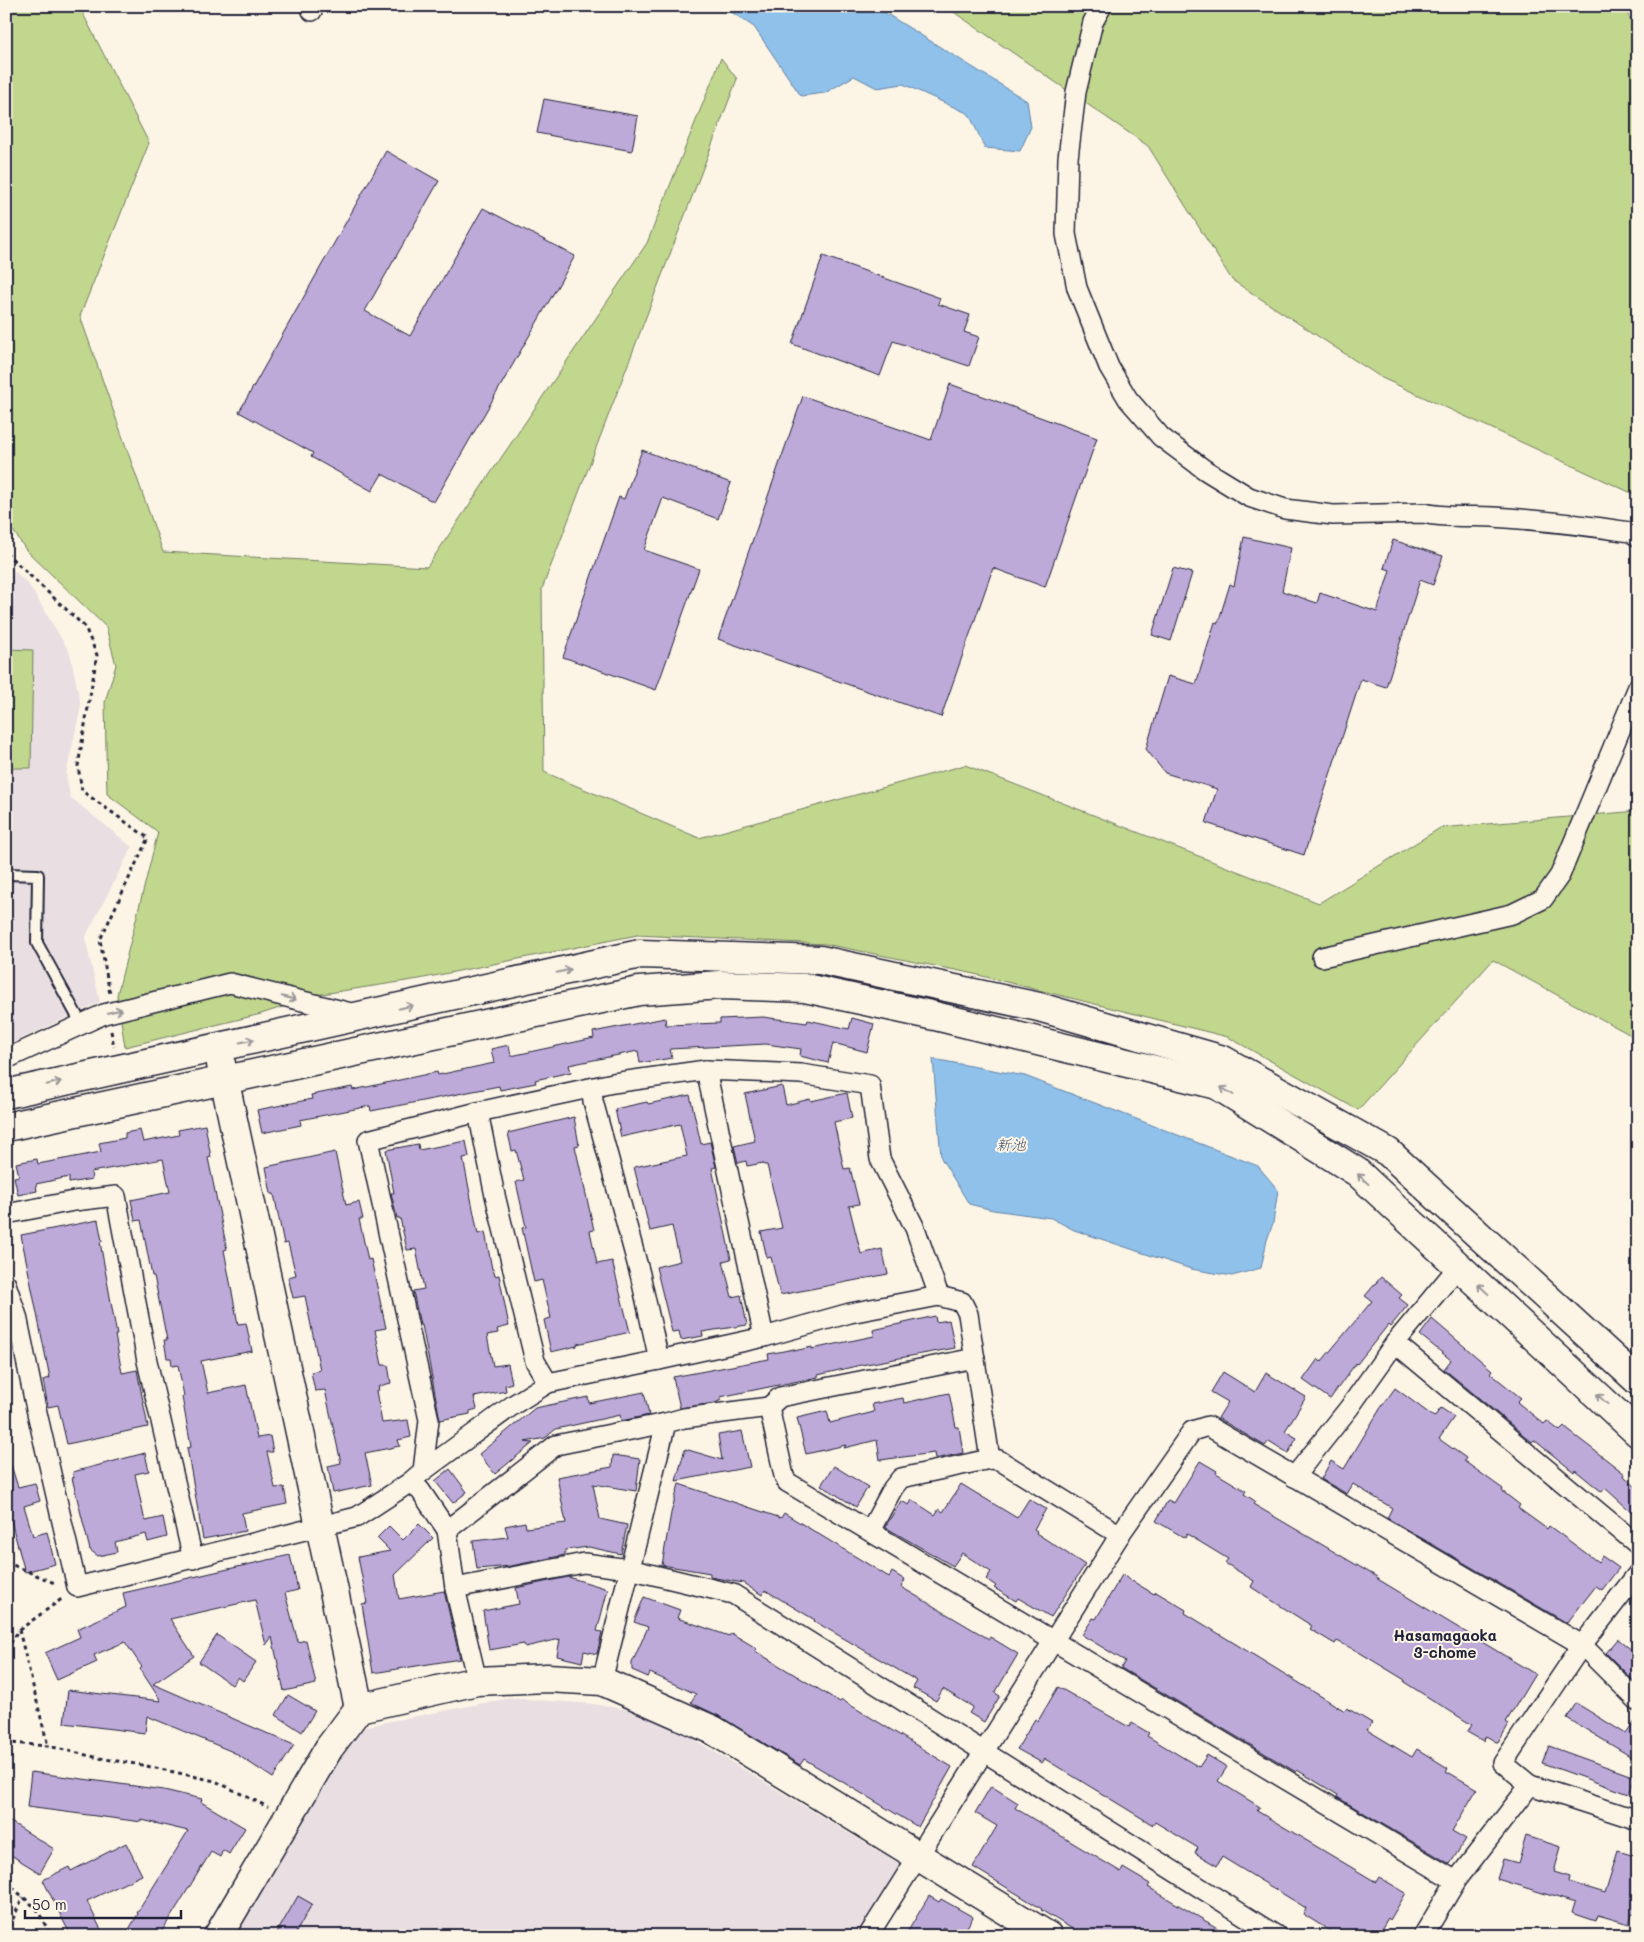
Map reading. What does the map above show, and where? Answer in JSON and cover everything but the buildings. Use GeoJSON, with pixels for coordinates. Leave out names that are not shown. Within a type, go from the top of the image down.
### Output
{"type":"FeatureCollection","features":[{"type":"Feature","properties":{"kind":"street"},"geometry":{"type":"LineString","coordinates":[[1102,6],[1093,22],[1076,92],[1068,158],[1066,234],[1077,288],[1109,367],[1128,399],[1161,436],[1205,470],[1249,497],[1285,509],[1332,515],[1424,513],[1438,517],[1491,516],[1630,532],[1638,537]]}},
{"type":"Feature","properties":{"kind":"street"},"geometry":{"type":"LineString","coordinates":[[1322,957],[1512,914],[1543,899],[1560,875],[1638,687]]}},
{"type":"Feature","properties":{"kind":"street"},"geometry":{"type":"LineString","coordinates":[[6,1094],[640,954],[820,960],[1039,1007],[1223,1060],[1388,1152],[1638,1381]]}},
{"type":"Feature","properties":{"kind":"street"},"geometry":{"type":"LineString","coordinates":[[6,1060],[110,1012],[230,983],[364,1016]]}},
{"type":"Feature","properties":{"kind":"street"},"geometry":{"type":"LineString","coordinates":[[6,1128],[639,991],[720,985],[805,988],[935,1016],[1218,1086],[1356,1172],[1638,1432]]}},
{"type":"Feature","properties":{"kind":"street"},"geometry":{"type":"LineString","coordinates":[[216,1047],[225,1081],[359,1708]]}},
{"type":"Feature","properties":{"kind":"street"},"geometry":{"type":"LineString","coordinates":[[706,1070],[764,1337]]}},
{"type":"Feature","properties":{"kind":"street"},"geometry":{"type":"LineString","coordinates":[[477,1681],[455,1588],[447,1530],[420,1490],[416,1477],[429,1420],[368,1140],[478,1112],[613,1083],[706,1070],[801,1074],[870,1085],[880,1160],[915,1228],[939,1296]]}},
{"type":"Feature","properties":{"kind":"street"},"geometry":{"type":"LineString","coordinates":[[592,1088],[593,1101],[640,1274],[659,1360]]}},
{"type":"Feature","properties":{"kind":"street"},"geometry":{"type":"LineString","coordinates":[[478,1112],[494,1191],[534,1361],[548,1383]]}},
{"type":"Feature","properties":{"kind":"street"},"geometry":{"type":"LineString","coordinates":[[6,1214],[116,1196],[148,1360],[193,1559]]}},
{"type":"Feature","properties":{"kind":"street"},"geometry":{"type":"LineString","coordinates":[[1294,1477],[1349,1408],[1395,1343],[1458,1267]]}},
{"type":"Feature","properties":{"kind":"street"},"geometry":{"type":"LineString","coordinates":[[6,1284],[17,1316],[77,1587],[357,1517],[416,1477],[513,1405],[548,1383],[764,1337],[850,1314],[939,1296],[962,1302],[968,1314],[990,1459]]}},
{"type":"Feature","properties":{"kind":"street"},"geometry":{"type":"LineString","coordinates":[[1395,1343],[1638,1545]]}},
{"type":"Feature","properties":{"kind":"street"},"geometry":{"type":"LineString","coordinates":[[447,1530],[556,1445],[684,1418],[769,1407],[780,1397],[975,1358]]}},
{"type":"Feature","properties":{"kind":"street"},"geometry":{"type":"LineString","coordinates":[[769,1407],[786,1482],[1456,1881]]}},
{"type":"Feature","properties":{"kind":"street"},"geometry":{"type":"LineString","coordinates":[[602,1681],[666,1423]]}},
{"type":"Feature","properties":{"kind":"street"},"geometry":{"type":"LineString","coordinates":[[870,1935],[1120,1535],[1192,1431],[1208,1426],[1582,1645],[1638,1701]]}},
{"type":"Feature","properties":{"kind":"street"},"geometry":{"type":"LineString","coordinates":[[870,1531],[893,1488],[901,1478],[990,1459],[999,1460],[1120,1535]]}},
{"type":"Feature","properties":{"kind":"street"},"geometry":{"type":"LineString","coordinates":[[455,1588],[584,1563],[631,1570],[733,1594],[1277,1936]]}},
{"type":"Feature","properties":{"kind":"street"},"geometry":{"type":"LineString","coordinates":[[1638,1573],[1582,1645],[1504,1763],[1530,1785],[1638,1820]]}},
{"type":"Feature","properties":{"kind":"street"},"geometry":{"type":"LineString","coordinates":[[218,1936],[329,1748],[359,1708],[477,1681],[548,1678],[602,1681],[713,1730],[1048,1936]]}},
{"type":"Feature","properties":{"kind":"street"},"geometry":{"type":"LineString","coordinates":[[1423,1936],[1456,1881],[1530,1785]]}},
{"type":"Feature","properties":{"kind":"lane"},"geometry":{"type":"LineString","coordinates":[[6,874],[38,875],[37,944],[82,1025]]}},
{"type":"Feature","properties":{"kind":"path"},"geometry":{"type":"LineString","coordinates":[[6,553],[85,627],[97,655],[78,766],[82,791],[148,838],[100,940],[118,1068]]}},
{"type":"Feature","properties":{"kind":"path"},"geometry":{"type":"LineString","coordinates":[[6,1562],[59,1584],[77,1587]]}},
{"type":"Feature","properties":{"kind":"path"},"geometry":{"type":"LineString","coordinates":[[6,1650],[20,1630],[77,1587]]}},
{"type":"Feature","properties":{"kind":"path"},"geometry":{"type":"LineString","coordinates":[[20,1630],[48,1746]]}},
{"type":"Feature","properties":{"kind":"path"},"geometry":{"type":"LineString","coordinates":[[6,1740],[10,1743],[48,1746],[99,1758],[215,1780],[289,1818]]}},
{"type":"Feature","properties":{"kind":"path"},"geometry":{"type":"LineString","coordinates":[[6,1882],[37,1909],[52,1936]]}},
{"type":"Feature","properties":{"kind":"path"},"geometry":{"type":"LineString","coordinates":[[6,1934],[24,1897]]}},
{"type":"Feature","properties":{"kind":"shaded area"},"geometry":{"type":"Polygon","coordinates":[[[6,563],[29,585],[70,653],[81,706],[66,774],[70,797],[132,847],[85,938],[100,1002],[6,1046],[6,563]]]}},
{"type":"Feature","properties":{"kind":"shaded area"},"geometry":{"type":"Polygon","coordinates":[[[511,1698],[593,1704],[652,1714],[900,1864],[856,1936],[234,1936],[355,1735],[365,1727],[386,1722],[511,1698]]]}},
{"type":"Feature","properties":{"kind":"green space"},"geometry":{"type":"Polygon","coordinates":[[[6,6],[79,6],[149,143],[80,316],[163,552],[427,567],[647,243],[721,58],[737,79],[542,589],[544,772],[699,838],[965,765],[1319,903],[1440,828],[1638,811],[1638,1039],[1493,960],[1358,1110],[1228,1037],[970,973],[825,944],[637,935],[419,979],[322,994],[261,1014],[125,1047],[117,995],[158,832],[107,794],[105,702],[116,665],[106,627],[26,550],[6,520],[6,6]]]}},
{"type":"Feature","properties":{"kind":"green space"},"geometry":{"type":"Polygon","coordinates":[[[945,6],[1623,6],[1638,33],[1638,496],[1382,378],[1232,280],[1148,146],[945,6]]]}},
{"type":"Feature","properties":{"kind":"green space"},"geometry":{"type":"Polygon","coordinates":[[[6,649],[33,650],[31,768],[6,768],[6,649]]]}},
{"type":"Feature","properties":{"kind":"water"},"geometry":{"type":"Polygon","coordinates":[[[722,6],[874,6],[1027,101],[1031,127],[1020,151],[985,148],[969,114],[903,84],[877,88],[854,76],[825,93],[801,96],[754,27],[722,6]]]}},
{"type":"Feature","properties":{"kind":"water","name":"新池"},"geometry":{"type":"Polygon","coordinates":[[[933,1059],[1025,1076],[1258,1166],[1278,1190],[1273,1223],[1261,1268],[1232,1276],[1191,1269],[1074,1230],[1051,1218],[993,1210],[969,1204],[941,1158],[933,1059]]]}},
{"type":"Feature","properties":{"kind":"district","name":"Hasamagaoka 3-chome"},"geometry":{"type":"Point","coordinates":[1445,1644]}}]}
